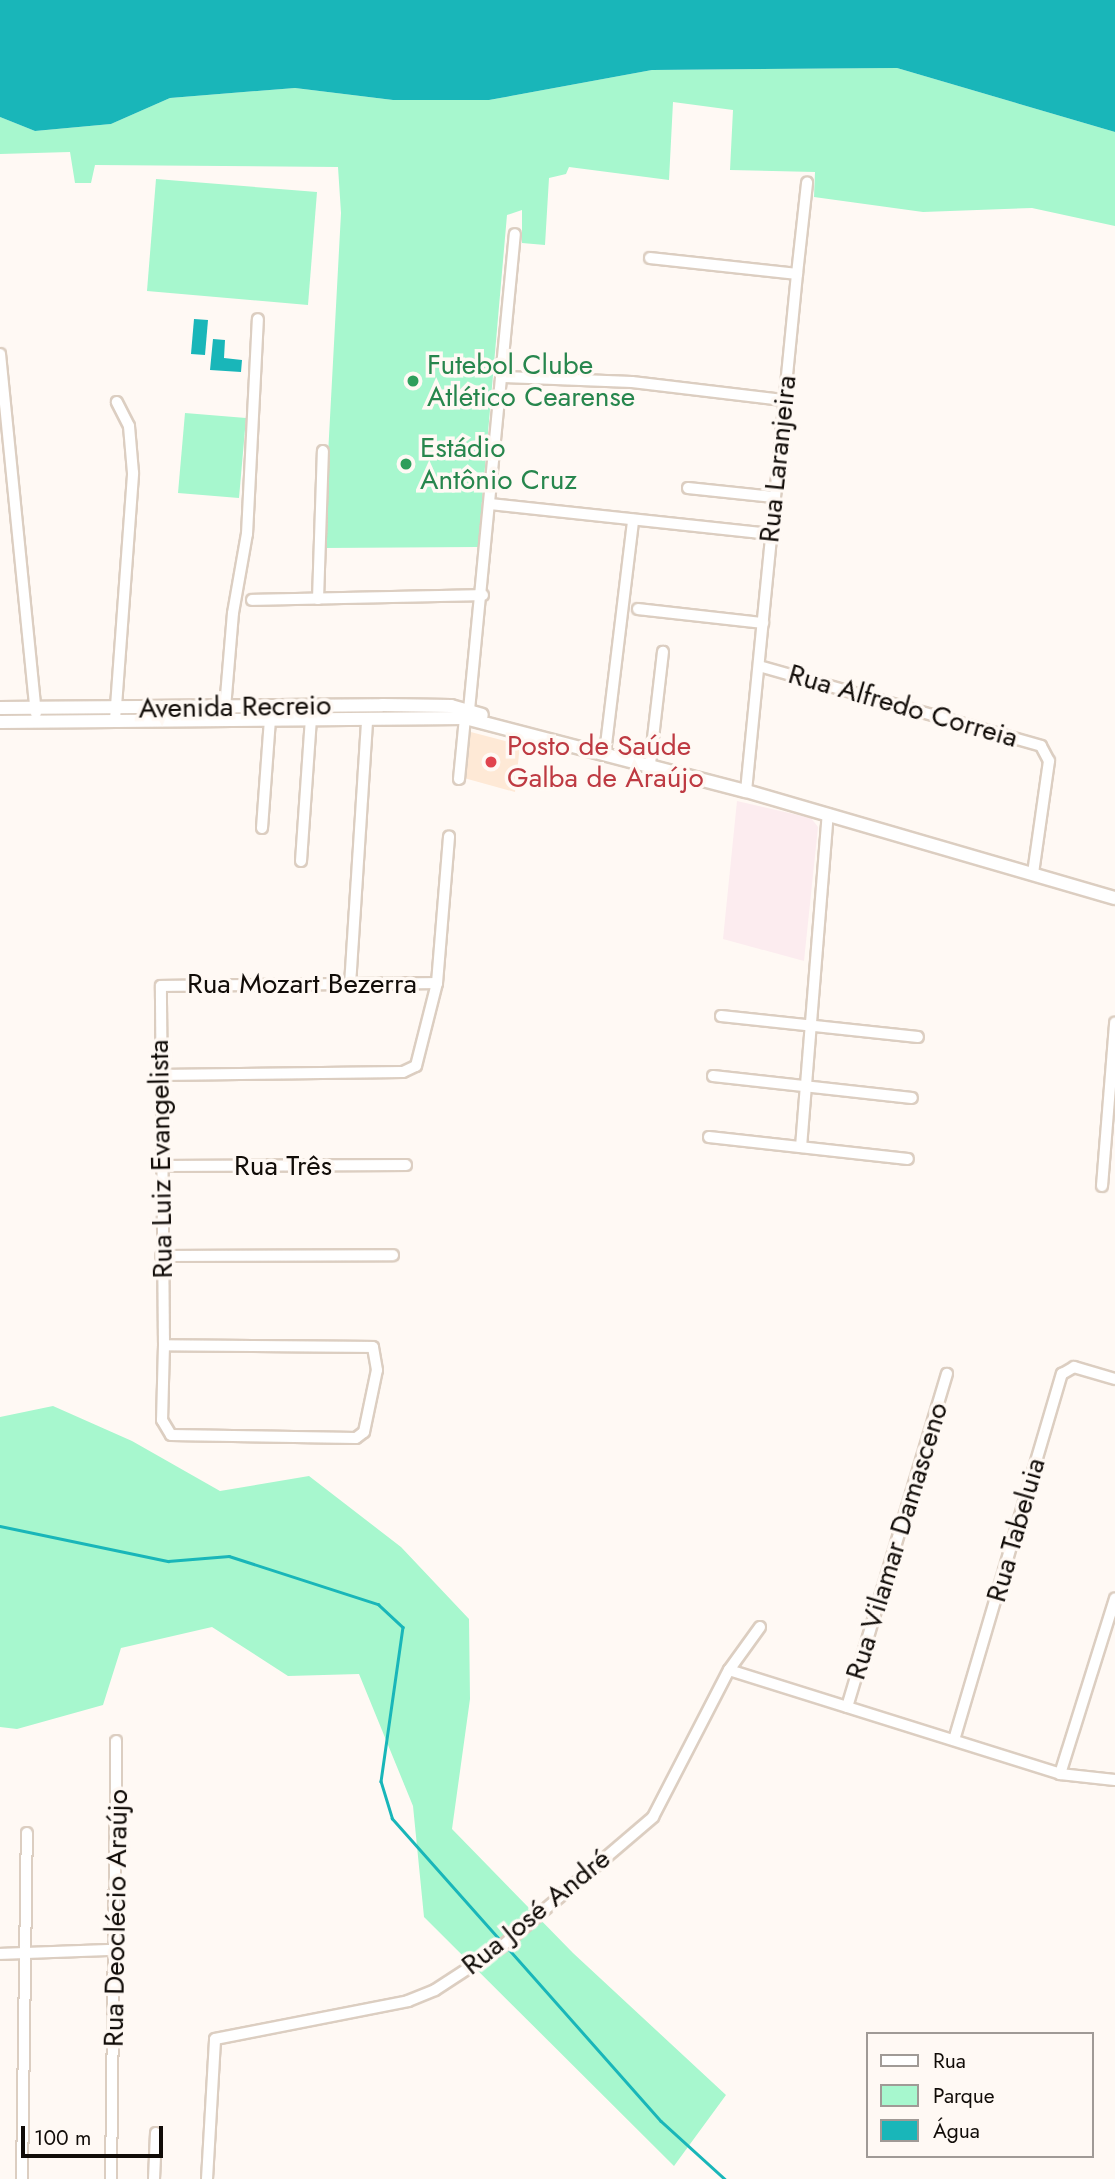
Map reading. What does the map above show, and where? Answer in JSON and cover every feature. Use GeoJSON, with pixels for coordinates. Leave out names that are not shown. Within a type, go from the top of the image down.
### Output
{"type":"FeatureCollection","features":[{"type":"Feature","properties":{"kind":"main road","name":"Avenida Recreio"},"geometry":{"type":"LineString","coordinates":[[0,708],[36,714],[467,714]]}},
{"type":"Feature","properties":{"kind":"main road","name":"Avenida Recreio"},"geometry":{"type":"LineString","coordinates":[[225,713],[270,719],[367,719],[467,714]]}},
{"type":"Feature","properties":{"kind":"main road","name":"Avenida Recreio"},"geometry":{"type":"LineString","coordinates":[[0,722],[36,714]]}},
{"type":"Feature","properties":{"kind":"main road"},"geometry":{"type":"LineString","coordinates":[[467,714],[828,814],[1115,898]]}},
{"type":"Feature","properties":{"kind":"street","name":"Rua Laranjeira"},"geometry":{"type":"LineString","coordinates":[[746,791],[783,400],[807,183]]}},
{"type":"Feature","properties":{"kind":"street"},"geometry":{"type":"LineString","coordinates":[[459,779],[483,595],[515,234]]}},
{"type":"Feature","properties":{"kind":"street"},"geometry":{"type":"LineString","coordinates":[[650,258],[797,274]]}},
{"type":"Feature","properties":{"kind":"street"},"geometry":{"type":"LineString","coordinates":[[225,713],[233,613],[247,534],[258,319]]}},
{"type":"Feature","properties":{"kind":"street"},"geometry":{"type":"LineString","coordinates":[[0,354],[36,714]]}},
{"type":"Feature","properties":{"kind":"street"},"geometry":{"type":"LineString","coordinates":[[504,377],[632,382],[783,400]]}},
{"type":"Feature","properties":{"kind":"street"},"geometry":{"type":"LineString","coordinates":[[115,714],[133,473],[129,426],[117,402]]}},
{"type":"Feature","properties":{"kind":"street"},"geometry":{"type":"LineString","coordinates":[[318,599],[323,451]]}},
{"type":"Feature","properties":{"kind":"street"},"geometry":{"type":"LineString","coordinates":[[688,488],[774,497]]}},
{"type":"Feature","properties":{"kind":"street"},"geometry":{"type":"LineString","coordinates":[[490,504],[770,534]]}},
{"type":"Feature","properties":{"kind":"street"},"geometry":{"type":"LineString","coordinates":[[605,753],[633,520]]}},
{"type":"Feature","properties":{"kind":"street"},"geometry":{"type":"LineString","coordinates":[[252,600],[483,595]]}},
{"type":"Feature","properties":{"kind":"street"},"geometry":{"type":"LineString","coordinates":[[638,609],[763,623]]}},
{"type":"Feature","properties":{"kind":"street"},"geometry":{"type":"LineString","coordinates":[[650,764],[663,652]]}},
{"type":"Feature","properties":{"kind":"street","name":"Rua Alfredo Correia"},"geometry":{"type":"LineString","coordinates":[[759,666],[1041,746],[1049,761],[1033,874]]}},
{"type":"Feature","properties":{"kind":"street"},"geometry":{"type":"LineString","coordinates":[[262,828],[270,719]]}},
{"type":"Feature","properties":{"kind":"street"},"geometry":{"type":"LineString","coordinates":[[301,861],[311,719]]}},
{"type":"Feature","properties":{"kind":"street"},"geometry":{"type":"LineString","coordinates":[[349,985],[367,719]]}},
{"type":"Feature","properties":{"kind":"street"},"geometry":{"type":"LineString","coordinates":[[801,1147],[828,814]]}},
{"type":"Feature","properties":{"kind":"street"},"geometry":{"type":"LineString","coordinates":[[159,1074],[403,1072],[420,1060],[437,984],[449,836]]}},
{"type":"Feature","properties":{"kind":"street","name":"Rua Mozart Bezerra"},"geometry":{"type":"LineString","coordinates":[[167,984],[437,984]]}},
{"type":"Feature","properties":{"kind":"street","name":"Rua Luiz Evangelista"},"geometry":{"type":"LineString","coordinates":[[164,1342],[365,1345],[376,1348],[377,1370],[368,1420],[356,1438],[171,1435],[162,1420],[164,1342],[159,988],[167,984]]}},
{"type":"Feature","properties":{"kind":"street"},"geometry":{"type":"LineString","coordinates":[[721,1016],[918,1037]]}},
{"type":"Feature","properties":{"kind":"street"},"geometry":{"type":"LineString","coordinates":[[1102,1186],[1115,1023]]}},
{"type":"Feature","properties":{"kind":"street"},"geometry":{"type":"LineString","coordinates":[[712,1076],[912,1098]]}},
{"type":"Feature","properties":{"kind":"street"},"geometry":{"type":"LineString","coordinates":[[709,1137],[908,1159]]}},
{"type":"Feature","properties":{"kind":"street","name":"Rua Três"},"geometry":{"type":"LineString","coordinates":[[160,1166],[406,1165]]}},
{"type":"Feature","properties":{"kind":"street"},"geometry":{"type":"LineString","coordinates":[[161,1256],[393,1255]]}},
{"type":"Feature","properties":{"kind":"street","name":"Rua Tabeluia"},"geometry":{"type":"LineString","coordinates":[[954,1740],[1062,1374],[1074,1367],[1115,1379]]}},
{"type":"Feature","properties":{"kind":"street","name":"Rua Vilamar Damasceno"},"geometry":{"type":"LineString","coordinates":[[847,1707],[947,1374]]}},
{"type":"Feature","properties":{"kind":"street"},"geometry":{"type":"LineString","coordinates":[[1060,1774],[1115,1598]]}},
{"type":"Feature","properties":{"kind":"street","name":"Rua José André"},"geometry":{"type":"LineString","coordinates":[[207,2179],[217,2037],[408,2001],[494,1952],[653,1817],[729,1670],[760,1628]]}},
{"type":"Feature","properties":{"kind":"street"},"geometry":{"type":"LineString","coordinates":[[729,1670],[1060,1774],[1115,1780]]}},
{"type":"Feature","properties":{"kind":"street","name":"Rua Deoclécio Araújo"},"geometry":{"type":"LineString","coordinates":[[111,2179],[115,1986],[110,1950],[117,1888],[116,1741]]}},
{"type":"Feature","properties":{"kind":"street"},"geometry":{"type":"LineString","coordinates":[[22,2179],[22,1954],[27,1833]]}},
{"type":"Feature","properties":{"kind":"street"},"geometry":{"type":"LineString","coordinates":[[0,1954],[110,1950]]}},
{"type":"Feature","properties":{"kind":"street"},"geometry":{"type":"LineString","coordinates":[[154,2179],[156,2133]]}},
{"type":"Feature","properties":{"kind":"shaded area","name":"Posto de Saúde Galba de Araújo"},"geometry":{"type":"Polygon","coordinates":[[[467,731],[520,745],[515,792],[464,778],[467,731]]]}},
{"type":"Feature","properties":{"kind":"shaded area"},"geometry":{"type":"Polygon","coordinates":[[[737,801],[811,818],[818,827],[804,961],[723,939],[737,801]]]}},
{"type":"Feature","properties":{"kind":"green space"},"geometry":{"type":"Polygon","coordinates":[[[897,68],[1115,132],[1115,226],[1032,208],[923,212],[814,197],[815,172],[730,170],[733,110],[673,102],[669,180],[569,167],[566,174],[549,178],[545,245],[522,243],[522,210],[507,215],[478,547],[323,548],[341,213],[338,167],[95,165],[91,183],[75,183],[70,152],[0,154],[0,117],[35,131],[111,124],[170,98],[295,88],[393,100],[489,100],[652,70],[897,68]]]}},
{"type":"Feature","properties":{"kind":"green space"},"geometry":{"type":"Polygon","coordinates":[[[156,179],[317,192],[308,305],[147,291],[156,179]]]}},
{"type":"Feature","properties":{"kind":"green space"},"geometry":{"type":"Polygon","coordinates":[[[185,413],[246,418],[239,498],[178,493],[185,413]]]}},
{"type":"Feature","properties":{"kind":"green space"},"geometry":{"type":"Polygon","coordinates":[[[53,1406],[132,1441],[220,1491],[309,1476],[401,1547],[469,1619],[470,1699],[452,1829],[573,1953],[726,2095],[674,2166],[424,1917],[413,1806],[359,1674],[288,1676],[212,1627],[121,1648],[103,1705],[17,1729],[0,1727],[0,1417],[53,1406]]]}},
{"type":"Feature","properties":{"kind":"water"},"geometry":{"type":"Polygon","coordinates":[[[0,0],[1115,0],[1115,132],[897,68],[652,70],[489,100],[393,100],[295,88],[170,98],[111,124],[35,131],[0,117],[0,0]]]}},
{"type":"Feature","properties":{"kind":"water"},"geometry":{"type":"Polygon","coordinates":[[[194,319],[208,320],[205,355],[191,354],[194,319]]]}},
{"type":"Feature","properties":{"kind":"water"},"geometry":{"type":"Polygon","coordinates":[[[213,339],[225,340],[224,358],[242,360],[241,372],[210,370],[213,339]]]}},
{"type":"Feature","properties":{"kind":"waterway"},"geometry":{"type":"LineString","coordinates":[[0,1526],[168,1561],[229,1556],[378,1604],[403,1627],[381,1781],[392,1818],[502,1942]]}},
{"type":"Feature","properties":{"kind":"waterway"},"geometry":{"type":"LineString","coordinates":[[507,1947],[661,2121],[725,2179]]}},
{"type":"Feature","properties":{"kind":"place","name":"Futebol Clube Atlético Cearense"},"geometry":{"type":"Point","coordinates":[413,381]}},
{"type":"Feature","properties":{"kind":"place","name":"Estádio Antônio Cruz"},"geometry":{"type":"Point","coordinates":[406,464]}},
{"type":"Feature","properties":{"kind":"place","name":"Posto de Saúde Galba de Araújo"},"geometry":{"type":"Point","coordinates":[491,762]}}]}
